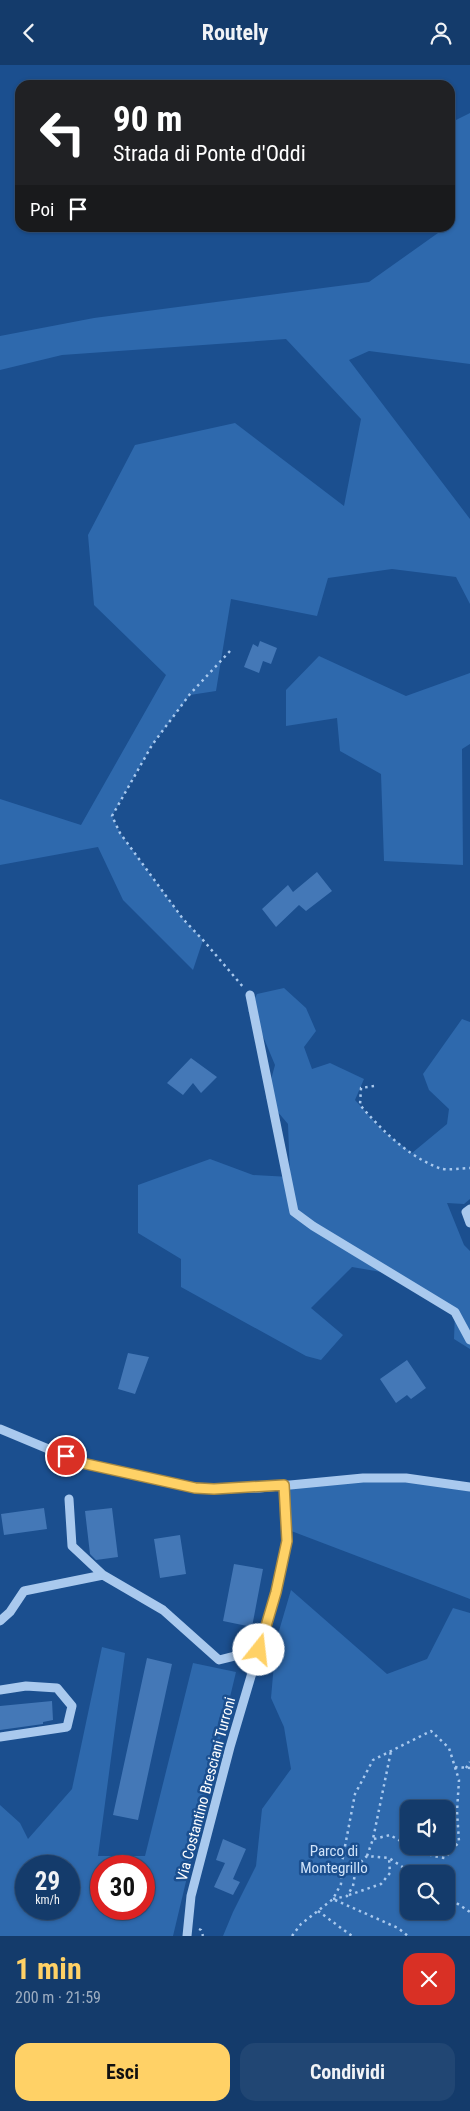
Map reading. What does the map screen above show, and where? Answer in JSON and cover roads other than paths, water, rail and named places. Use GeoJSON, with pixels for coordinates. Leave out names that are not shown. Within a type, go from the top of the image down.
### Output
{"type":"FeatureCollection","features":[{"type":"Feature","properties":{"kind":"street"},"geometry":{"type":"LineString","coordinates":[[250,995],[294,1211],[313,1226],[455,1313],[470,1340]]}},
{"type":"Feature","properties":{"kind":"street"},"geometry":{"type":"LineString","coordinates":[[470,1209],[466,1212],[470,1223]]}},
{"type":"Feature","properties":{"kind":"street"},"geometry":{"type":"LineString","coordinates":[[0,1429],[82,1463],[195,1488],[214,1489],[284,1485],[363,1477],[406,1478],[470,1487]]}},
{"type":"Feature","properties":{"kind":"street","name":"Via Costantino Bresciani Turroni"},"geometry":{"type":"LineString","coordinates":[[187,1936],[191,1896],[230,1747],[276,1592],[287,1541],[284,1485]]}},
{"type":"Feature","properties":{"kind":"street"},"geometry":{"type":"LineString","coordinates":[[69,1499],[72,1546],[103,1575],[163,1610],[219,1660],[259,1650]]}},
{"type":"Feature","properties":{"kind":"street"},"geometry":{"type":"LineString","coordinates":[[0,1621],[10,1612],[24,1591],[103,1575]]}},
{"type":"Feature","properties":{"kind":"street"},"geometry":{"type":"LineString","coordinates":[[0,1690],[26,1686],[57,1688],[72,1706],[67,1727],[0,1737]]}},
{"type":"Feature","properties":{"kind":"park label","name":"Parco di Montegrillo"},"geometry":{"type":"Point","coordinates":[334,1860]}}]}
